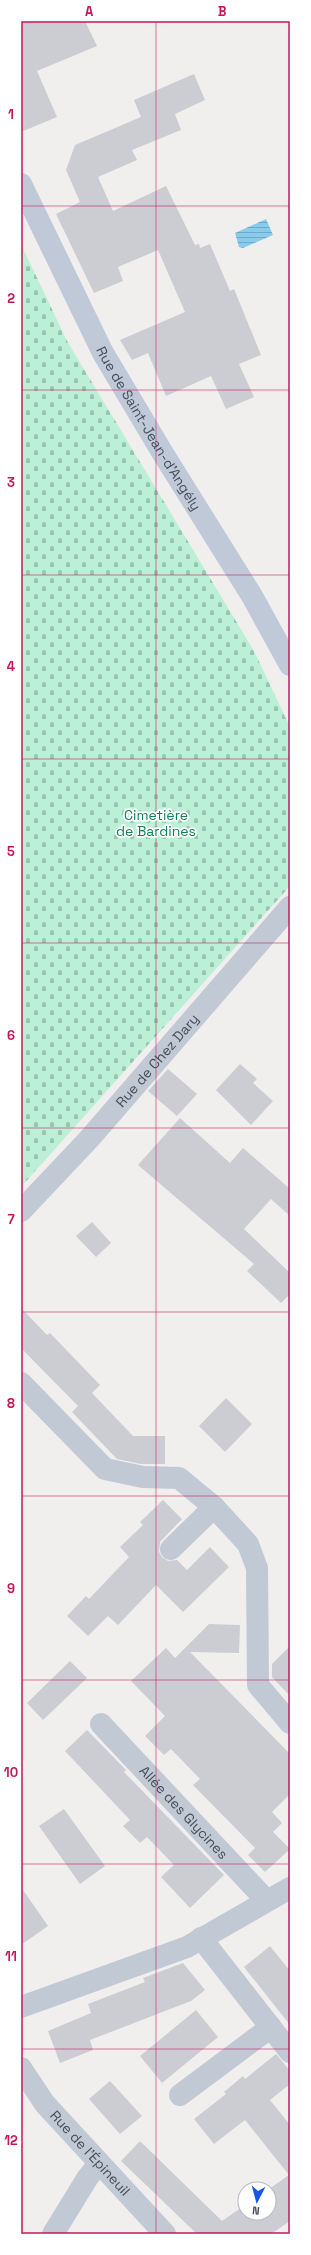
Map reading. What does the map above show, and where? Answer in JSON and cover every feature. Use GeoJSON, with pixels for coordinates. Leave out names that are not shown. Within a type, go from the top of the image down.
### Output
{"type":"FeatureCollection","features":[{"type":"Feature","properties":{"kind":"main road","name":"Rue de Saint-Jean-d'Angély"},"geometry":{"type":"LineString","coordinates":[[21,184],[103,352],[162,452],[252,596],[290,664]]}},
{"type":"Feature","properties":{"kind":"street","name":"Rue de Chez Dary"},"geometry":{"type":"LineString","coordinates":[[21,1211],[89,1139],[290,907]]}},
{"type":"Feature","properties":{"kind":"street"},"geometry":{"type":"LineString","coordinates":[[21,1384],[105,1470],[143,1478],[179,1478],[214,1507],[248,1544],[257,1568],[258,1685],[287,1714]]}},
{"type":"Feature","properties":{"kind":"street"},"geometry":{"type":"LineString","coordinates":[[172,1549],[214,1507]]}},
{"type":"Feature","properties":{"kind":"street","name":"Allée des Glycines"},"geometry":{"type":"LineString","coordinates":[[101,1724],[266,1900]]}},
{"type":"Feature","properties":{"kind":"street"},"geometry":{"type":"LineString","coordinates":[[21,2007],[187,1946],[266,1900],[290,1888]]}},
{"type":"Feature","properties":{"kind":"street"},"geometry":{"type":"LineString","coordinates":[[201,1938],[290,2052]]}},
{"type":"Feature","properties":{"kind":"street"},"geometry":{"type":"LineString","coordinates":[[180,2095],[271,2027]]}},
{"type":"Feature","properties":{"kind":"street","name":"Rue de l'Épineuil"},"geometry":{"type":"LineString","coordinates":[[21,2068],[45,2104],[165,2234]]}},
{"type":"Feature","properties":{"kind":"street"},"geometry":{"type":"LineString","coordinates":[[53,2234],[88,2177],[100,2164]]}},
{"type":"Feature","properties":{"kind":"green space","name":"Cimetière de Bardines"},"geometry":{"type":"Polygon","coordinates":[[[21,244],[67,341],[254,651],[290,727],[290,886],[21,1187],[21,244]]]}},
{"type":"Feature","properties":{"kind":"water"},"geometry":{"type":"Polygon","coordinates":[[[266,219],[273,235],[243,248],[239,247],[235,233],[266,219]]]}},
{"type":"Feature","properties":{"kind":"building"},"geometry":{"type":"Polygon","coordinates":[[[21,21],[85,21],[97,46],[37,71],[57,117],[21,132],[21,21]]]}},
{"type":"Feature","properties":{"kind":"building"},"geometry":{"type":"Polygon","coordinates":[[[194,74],[205,100],[175,114],[181,130],[132,150],[137,160],[98,177],[113,211],[166,186],[195,245],[199,244],[200,248],[210,244],[230,291],[234,289],[261,355],[239,364],[254,397],[226,409],[211,376],[166,396],[148,353],[132,360],[120,340],[185,312],[158,250],[118,267],[123,281],[94,293],[56,214],[80,202],[66,170],[75,145],[141,117],[134,100],[194,74]]]}},
{"type":"Feature","properties":{"kind":"building"},"geometry":{"type":"Polygon","coordinates":[[[240,1064],[257,1079],[253,1083],[273,1101],[251,1125],[216,1090],[240,1064]]]}},
{"type":"Feature","properties":{"kind":"building"},"geometry":{"type":"Polygon","coordinates":[[[168,1069],[197,1094],[177,1116],[148,1091],[168,1069]]]}},
{"type":"Feature","properties":{"kind":"building"},"geometry":{"type":"Polygon","coordinates":[[[180,1118],[230,1163],[243,1148],[290,1189],[290,1216],[271,1199],[244,1229],[290,1273],[290,1294],[281,1303],[247,1271],[254,1264],[138,1165],[180,1118]]]}},
{"type":"Feature","properties":{"kind":"building"},"geometry":{"type":"Polygon","coordinates":[[[92,1222],[111,1243],[96,1257],[76,1236],[92,1222]]]}},
{"type":"Feature","properties":{"kind":"building"},"geometry":{"type":"Polygon","coordinates":[[[21,1308],[47,1335],[50,1333],[100,1385],[92,1393],[133,1436],[165,1436],[165,1464],[141,1464],[117,1459],[72,1412],[78,1406],[21,1348],[21,1308]]]}},
{"type":"Feature","properties":{"kind":"building"},"geometry":{"type":"Polygon","coordinates":[[[226,1398],[252,1424],[225,1452],[199,1426],[226,1398]]]}},
{"type":"Feature","properties":{"kind":"building"},"geometry":{"type":"Polygon","coordinates":[[[163,1500],[182,1519],[160,1542],[159,1552],[162,1557],[168,1561],[177,1560],[187,1570],[210,1547],[229,1567],[183,1612],[156,1585],[118,1625],[108,1616],[88,1636],[67,1616],[86,1596],[89,1599],[129,1557],[120,1547],[143,1525],[140,1522],[163,1500]]]}},
{"type":"Feature","properties":{"kind":"building"},"geometry":{"type":"Polygon","coordinates":[[[209,1624],[240,1625],[239,1653],[190,1652],[290,1754],[290,1794],[272,1812],[282,1823],[273,1832],[290,1849],[265,1872],[248,1855],[255,1848],[193,1785],[200,1779],[171,1749],[164,1755],[145,1736],[165,1716],[131,1681],[166,1648],[175,1658],[209,1624]]]}},
{"type":"Feature","properties":{"kind":"building"},"geometry":{"type":"Polygon","coordinates":[[[290,1646],[290,1696],[272,1677],[272,1664],[290,1646]]]}},
{"type":"Feature","properties":{"kind":"building"},"geometry":{"type":"Polygon","coordinates":[[[70,1661],[87,1678],[43,1720],[27,1703],[70,1661]]]}},
{"type":"Feature","properties":{"kind":"building"},"geometry":{"type":"Polygon","coordinates":[[[87,1730],[126,1770],[124,1772],[224,1875],[190,1908],[161,1877],[174,1865],[147,1837],[140,1843],[123,1826],[130,1820],[65,1751],[87,1730]]]}},
{"type":"Feature","properties":{"kind":"building"},"geometry":{"type":"Polygon","coordinates":[[[64,1809],[105,1866],[80,1884],[39,1826],[64,1809]]]}},
{"type":"Feature","properties":{"kind":"building"},"geometry":{"type":"Polygon","coordinates":[[[21,1887],[48,1926],[21,1945],[21,1887]]]}},
{"type":"Feature","properties":{"kind":"building"},"geometry":{"type":"Polygon","coordinates":[[[270,1946],[290,1971],[290,2025],[244,1967],[270,1946]]]}},
{"type":"Feature","properties":{"kind":"building"},"geometry":{"type":"Polygon","coordinates":[[[183,1963],[205,1990],[191,2001],[90,2040],[93,2050],[60,2063],[48,2031],[91,2013],[88,2004],[145,1982],[143,1978],[183,1963]]]}},
{"type":"Feature","properties":{"kind":"building"},"geometry":{"type":"Polygon","coordinates":[[[196,2010],[218,2037],[162,2083],[140,2056],[196,2010]]]}},
{"type":"Feature","properties":{"kind":"building"},"geometry":{"type":"Polygon","coordinates":[[[276,2054],[290,2071],[290,2084],[270,2100],[290,2125],[290,2221],[271,2234],[197,2234],[121,2161],[140,2141],[222,2221],[237,2211],[237,2221],[277,2221],[277,2183],[289,2175],[245,2120],[214,2144],[194,2119],[226,2094],[224,2092],[243,2076],[245,2079],[276,2054]]]}},
{"type":"Feature","properties":{"kind":"building"},"geometry":{"type":"Polygon","coordinates":[[[110,2081],[142,2116],[120,2134],[89,2099],[110,2081]]]}}]}
